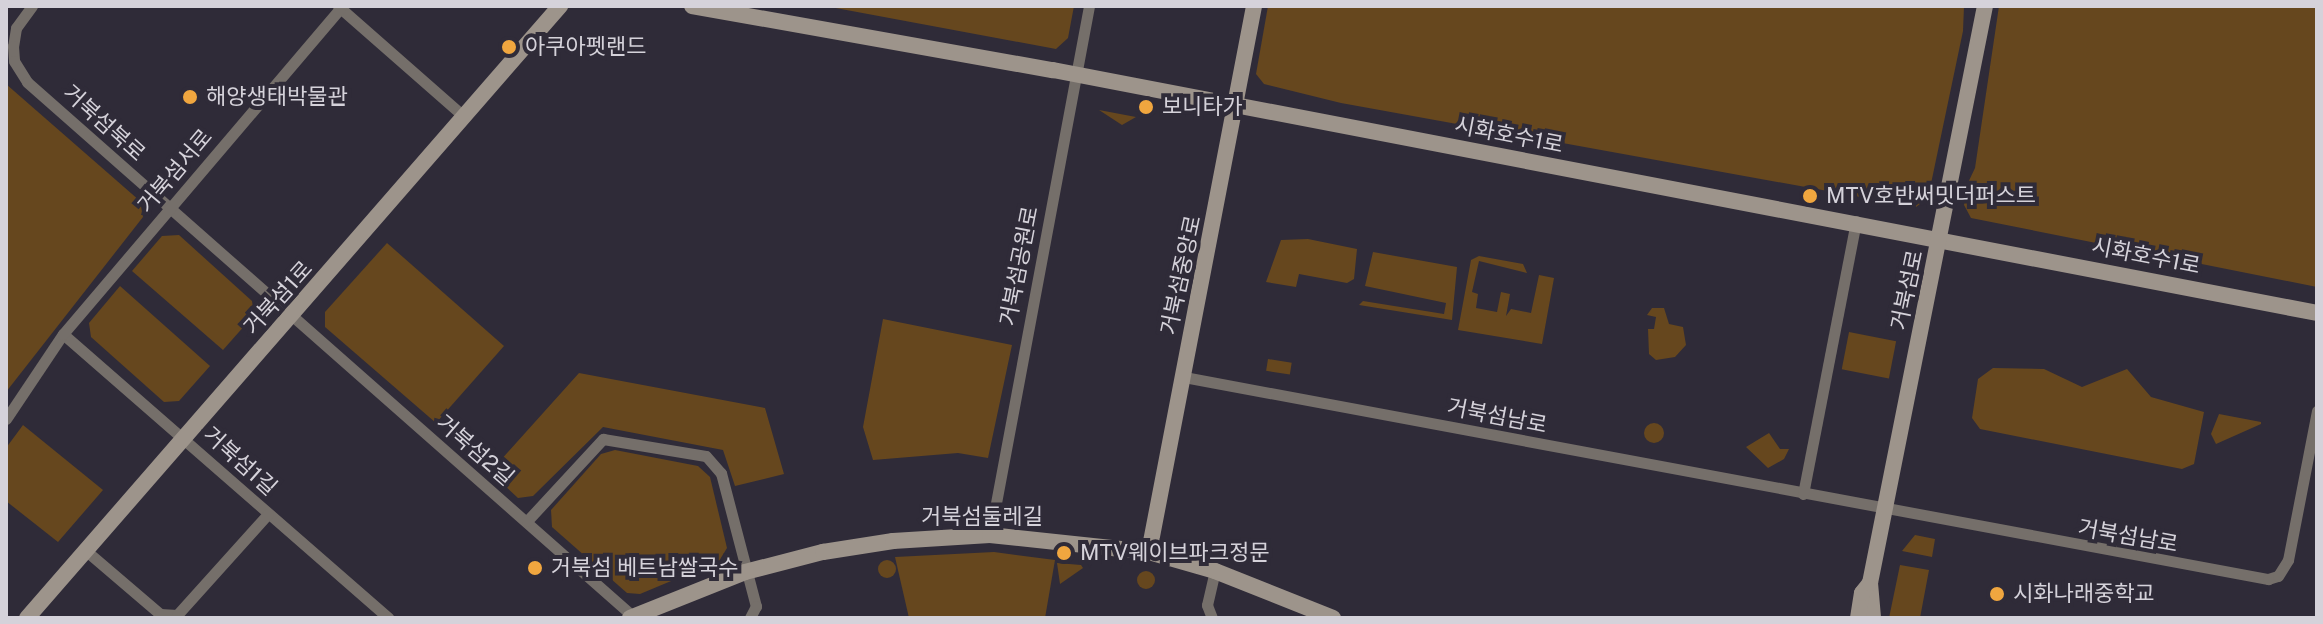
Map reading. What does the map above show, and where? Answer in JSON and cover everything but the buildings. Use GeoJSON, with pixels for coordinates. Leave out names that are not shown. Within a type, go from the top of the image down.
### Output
{"type":"FeatureCollection","features":[{"type":"Feature","properties":{"kind":"street","name":"거북섬북로"},"geometry":{"type":"LineString","coordinates":[[32,6],[14,37],[19,74],[290,316]]}},
{"type":"Feature","properties":{"kind":"street","name":"거북섬1로"},"geometry":{"type":"LineString","coordinates":[[27,618],[560,6]]}},
{"type":"Feature","properties":{"kind":"street","name":"시화호수1로"},"geometry":{"type":"LineString","coordinates":[[692,6],[1856,221],[2317,313]]}},
{"type":"Feature","properties":{"kind":"street","name":"거북섬공원로"},"geometry":{"type":"LineString","coordinates":[[990,535],[1089,6]]}},
{"type":"Feature","properties":{"kind":"street","name":"거북섬중앙로"},"geometry":{"type":"LineString","coordinates":[[1149,552],[1254,6]]}},
{"type":"Feature","properties":{"kind":"street","name":"거북섬로"},"geometry":{"type":"LineString","coordinates":[[1870,583],[1985,6]]}},
{"type":"Feature","properties":{"kind":"street","name":"거북섬서로"},"geometry":{"type":"LineString","coordinates":[[6,419],[63,334],[339,7],[463,116]]}},
{"type":"Feature","properties":{"kind":"street"},"geometry":{"type":"LineString","coordinates":[[1803,494],[1856,221]]}},
{"type":"Feature","properties":{"kind":"street","name":"거북섬2길"},"geometry":{"type":"LineString","coordinates":[[290,316],[633,617]]}},
{"type":"Feature","properties":{"kind":"street","name":"거북섬1길"},"geometry":{"type":"LineString","coordinates":[[63,334],[386,617]]}},
{"type":"Feature","properties":{"kind":"street","name":"거북섬남로"},"geometry":{"type":"LineString","coordinates":[[1184,377],[1885,511],[2268,579],[2278,576],[2288,560],[2317,411]]}},
{"type":"Feature","properties":{"kind":"street"},"geometry":{"type":"LineString","coordinates":[[527,521],[603,439],[706,456],[721,473],[756,606],[750,618]]}},
{"type":"Feature","properties":{"kind":"street"},"geometry":{"type":"LineString","coordinates":[[84,549],[160,614],[177,615],[268,514]]}},
{"type":"Feature","properties":{"kind":"street","name":"거북섬둘레길"},"geometry":{"type":"LineString","coordinates":[[633,617],[745,572],[893,541],[990,535],[1149,552],[1215,571],[1333,618]]}},
{"type":"Feature","properties":{"kind":"street"},"geometry":{"type":"LineString","coordinates":[[1212,618],[1207,605],[1215,571]]}},
{"type":"Feature","properties":{"kind":"street"},"geometry":{"type":"LineString","coordinates":[[1858,618],[1862,593],[1870,583]]}},
{"type":"Feature","properties":{"kind":"street"},"geometry":{"type":"LineString","coordinates":[[1870,583],[1873,618]]}},
{"type":"Feature","properties":{"kind":"shaded area"},"geometry":{"type":"Polygon","coordinates":[[[825,6],[1074,6],[1068,38],[1056,49],[825,6]]]}},
{"type":"Feature","properties":{"kind":"shaded area"},"geometry":{"type":"Polygon","coordinates":[[[1268,6],[1964,6],[1963,31],[1928,198],[1916,207],[1341,103],[1264,84],[1256,74],[1268,6]]]}},
{"type":"Feature","properties":{"kind":"shaded area"},"geometry":{"type":"Polygon","coordinates":[[[1999,6],[2317,6],[2317,287],[1971,218],[1964,205],[1966,187],[1975,168],[1999,6]]]}},
{"type":"Feature","properties":{"kind":"shaded area"},"geometry":{"type":"Polygon","coordinates":[[[6,84],[140,201],[143,217],[6,392],[6,84]]]}},
{"type":"Feature","properties":{"kind":"shaded area"},"geometry":{"type":"Polygon","coordinates":[[[1099,110],[1136,117],[1122,125],[1099,110]]]}},
{"type":"Feature","properties":{"kind":"shaded area"},"geometry":{"type":"Polygon","coordinates":[[[179,235],[252,301],[254,315],[223,350],[132,271],[162,236],[179,235]]]}},
{"type":"Feature","properties":{"kind":"shaded area"},"geometry":{"type":"Polygon","coordinates":[[[1308,239],[1357,249],[1354,279],[1347,283],[1299,274],[1296,287],[1266,282],[1281,240],[1308,239]]]}},
{"type":"Feature","properties":{"kind":"shaded area"},"geometry":{"type":"Polygon","coordinates":[[[387,243],[504,346],[436,423],[325,327],[325,312],[387,243]]]}},
{"type":"Feature","properties":{"kind":"shaded area"},"geometry":{"type":"Polygon","coordinates":[[[1373,252],[1457,267],[1452,320],[1359,305],[1363,301],[1444,314],[1446,303],[1365,286],[1373,252]]]}},
{"type":"Feature","properties":{"kind":"shaded area"},"geometry":{"type":"Polygon","coordinates":[[[1479,256],[1523,264],[1527,273],[1479,261],[1472,292],[1478,294],[1476,308],[1497,312],[1501,292],[1510,294],[1506,316],[1511,309],[1531,313],[1539,275],[1554,278],[1542,344],[1458,330],[1471,260],[1479,256]]]}},
{"type":"Feature","properties":{"kind":"shaded area"},"geometry":{"type":"Polygon","coordinates":[[[120,286],[210,366],[179,401],[164,402],[91,337],[89,323],[120,286]]]}},
{"type":"Feature","properties":{"kind":"shaded area"},"geometry":{"type":"Polygon","coordinates":[[[1652,308],[1664,308],[1669,324],[1683,327],[1686,345],[1675,357],[1656,360],[1649,354],[1648,329],[1654,329],[1656,317],[1647,315],[1652,308]]]}},
{"type":"Feature","properties":{"kind":"shaded area"},"geometry":{"type":"Polygon","coordinates":[[[883,319],[1012,345],[988,458],[958,453],[873,460],[863,427],[883,319]]]}},
{"type":"Feature","properties":{"kind":"shaded area"},"geometry":{"type":"Polygon","coordinates":[[[1849,332],[1896,341],[1889,378],[1842,369],[1849,332]]]}},
{"type":"Feature","properties":{"kind":"shaded area"},"geometry":{"type":"Polygon","coordinates":[[[1268,359],[1292,363],[1290,375],[1266,371],[1268,359]]]}},
{"type":"Feature","properties":{"kind":"shaded area"},"geometry":{"type":"Polygon","coordinates":[[[1993,368],[2044,369],[2082,387],[2127,369],[2151,397],[2204,412],[2194,464],[2182,469],[1980,429],[1972,418],[1978,379],[1993,368]]]}},
{"type":"Feature","properties":{"kind":"shaded area"},"geometry":{"type":"Polygon","coordinates":[[[579,373],[765,408],[784,474],[735,486],[723,450],[603,427],[533,496],[518,498],[490,472],[579,373]]]}},
{"type":"Feature","properties":{"kind":"shaded area"},"geometry":{"type":"Polygon","coordinates":[[[2219,414],[2261,424],[2216,444],[2211,434],[2219,414]]]}},
{"type":"Feature","properties":{"kind":"shaded area"},"geometry":{"type":"Polygon","coordinates":[[[1654,423],[1661,426],[1664,433],[1661,440],[1654,443],[1647,440],[1644,433],[1647,426],[1654,423]]]}},
{"type":"Feature","properties":{"kind":"shaded area"},"geometry":{"type":"Polygon","coordinates":[[[23,425],[103,490],[58,542],[6,501],[6,448],[23,425]]]}},
{"type":"Feature","properties":{"kind":"shaded area"},"geometry":{"type":"Polygon","coordinates":[[[1769,433],[1780,449],[1789,449],[1784,459],[1768,468],[1746,447],[1769,433]]]}},
{"type":"Feature","properties":{"kind":"shaded area"},"geometry":{"type":"Polygon","coordinates":[[[615,450],[698,466],[710,477],[727,548],[719,561],[640,594],[627,593],[552,527],[551,510],[601,454],[615,450]]]}},
{"type":"Feature","properties":{"kind":"shaded area"},"geometry":{"type":"Polygon","coordinates":[[[1915,535],[1935,539],[1932,557],[1902,551],[1915,535]]]}},
{"type":"Feature","properties":{"kind":"shaded area"},"geometry":{"type":"Polygon","coordinates":[[[994,552],[1055,560],[1045,618],[909,618],[895,557],[994,552]]]}},
{"type":"Feature","properties":{"kind":"shaded area"},"geometry":{"type":"Polygon","coordinates":[[[883,560],[891,560],[896,569],[894,576],[883,578],[878,573],[878,565],[883,560]]]}},
{"type":"Feature","properties":{"kind":"shaded area"},"geometry":{"type":"Polygon","coordinates":[[[1057,563],[1081,565],[1083,568],[1060,584],[1057,563]]]}},
{"type":"Feature","properties":{"kind":"shaded area"},"geometry":{"type":"Polygon","coordinates":[[[1900,565],[1929,570],[1920,618],[1889,618],[1900,565]]]}},
{"type":"Feature","properties":{"kind":"shaded area"},"geometry":{"type":"Polygon","coordinates":[[[1146,571],[1155,580],[1146,589],[1137,580],[1146,571]]]}},
{"type":"Feature","properties":{"kind":"place","name":"아쿠아펫랜드"},"geometry":{"type":"Point","coordinates":[509,47]}},
{"type":"Feature","properties":{"kind":"place","name":"해양생태박물관"},"geometry":{"type":"Point","coordinates":[190,97]}},
{"type":"Feature","properties":{"kind":"place","name":"보니타가"},"geometry":{"type":"Point","coordinates":[1146,107]}},
{"type":"Feature","properties":{"kind":"place","name":"MTV호반써밋더퍼스트"},"geometry":{"type":"Point","coordinates":[1810,196]}},
{"type":"Feature","properties":{"kind":"place","name":"MTV웨이브파크정문"},"geometry":{"type":"Point","coordinates":[1064,553]}},
{"type":"Feature","properties":{"kind":"place","name":"거북섬 베트남쌀국수"},"geometry":{"type":"Point","coordinates":[535,568]}},
{"type":"Feature","properties":{"kind":"place","name":"시화나래중학교"},"geometry":{"type":"Point","coordinates":[1997,594]}}]}
